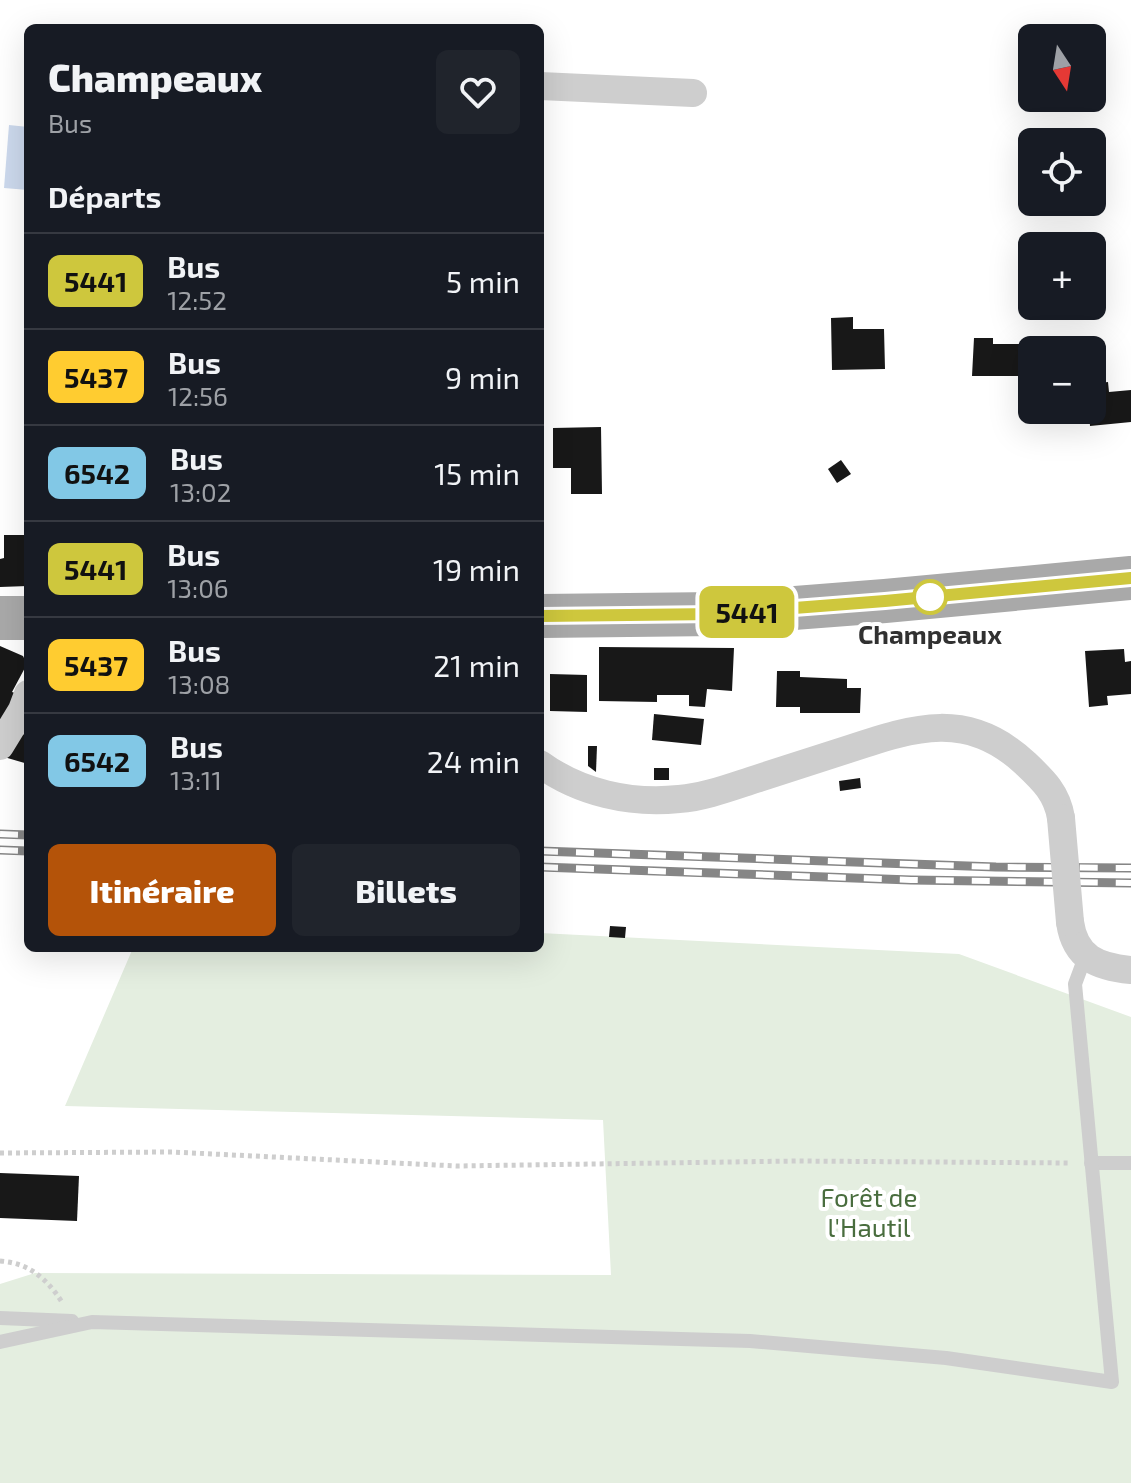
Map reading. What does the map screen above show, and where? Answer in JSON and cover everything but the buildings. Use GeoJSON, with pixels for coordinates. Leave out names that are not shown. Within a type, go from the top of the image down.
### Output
{"type":"FeatureCollection","features":[{"type":"Feature","properties":{"kind":"main road"},"geometry":{"type":"LineString","coordinates":[[544,616],[717,614],[1131,578]]}},
{"type":"Feature","properties":{"kind":"main road"},"geometry":{"type":"LineString","coordinates":[[0,618],[24,618]]}},
{"type":"Feature","properties":{"kind":"street"},"geometry":{"type":"LineString","coordinates":[[544,86],[693,93]]}},
{"type":"Feature","properties":{"kind":"street"},"geometry":{"type":"LineString","coordinates":[[0,746],[24,708]]}},
{"type":"Feature","properties":{"kind":"street"},"geometry":{"type":"LineString","coordinates":[[544,767],[583,789],[632,799],[680,799],[722,790],[900,731],[949,727],[987,736],[1018,756],[1053,793],[1061,818],[1070,922],[1073,937],[1085,957],[1107,968],[1131,970]]}},
{"type":"Feature","properties":{"kind":"lane"},"geometry":{"type":"LineString","coordinates":[[0,1318],[750,1341],[946,1358],[1112,1382],[1075,984],[1085,957]]}},
{"type":"Feature","properties":{"kind":"lane"},"geometry":{"type":"LineString","coordinates":[[1091,1163],[1131,1163]]}},
{"type":"Feature","properties":{"kind":"lane"},"geometry":{"type":"LineString","coordinates":[[0,1342],[92,1322]]}},
{"type":"Feature","properties":{"kind":"path"},"geometry":{"type":"LineString","coordinates":[[0,1153],[172,1152],[457,1166],[797,1161],[1091,1163]]}},
{"type":"Feature","properties":{"kind":"path"},"geometry":{"type":"LineString","coordinates":[[0,1261],[13,1262],[37,1272],[54,1290],[70,1321]]}},
{"type":"Feature","properties":{"kind":"green space","name":"Forêt de l'Hautil"},"geometry":{"type":"Polygon","coordinates":[[[544,933],[959,954],[1131,1017],[1131,1483],[0,1483],[0,1284],[35,1273],[611,1275],[603,1120],[65,1106],[131,952],[544,952],[544,933]]]}},
{"type":"Feature","properties":{"kind":"water"},"geometry":{"type":"Polygon","coordinates":[[[9,125],[24,127],[24,190],[4,188],[9,125]]]}},
{"type":"Feature","properties":{"kind":"railway"},"geometry":{"type":"LineString","coordinates":[[0,834],[24,835]]}},
{"type":"Feature","properties":{"kind":"railway"},"geometry":{"type":"LineString","coordinates":[[0,850],[24,851]]}},
{"type":"Feature","properties":{"kind":"railway"},"geometry":{"type":"LineString","coordinates":[[544,851],[996,867],[1131,868]]}},
{"type":"Feature","properties":{"kind":"railway"},"geometry":{"type":"LineString","coordinates":[[544,867],[911,880],[1131,883]]}},
{"type":"Feature","properties":{"kind":"bus line","name":"5441"},"geometry":{"type":"LineString","coordinates":[[544,616],[717,614],[1131,578]]}},
{"type":"Feature","properties":{"kind":"place","name":"Champeaux"},"geometry":{"type":"Point","coordinates":[930,597]}}]}
